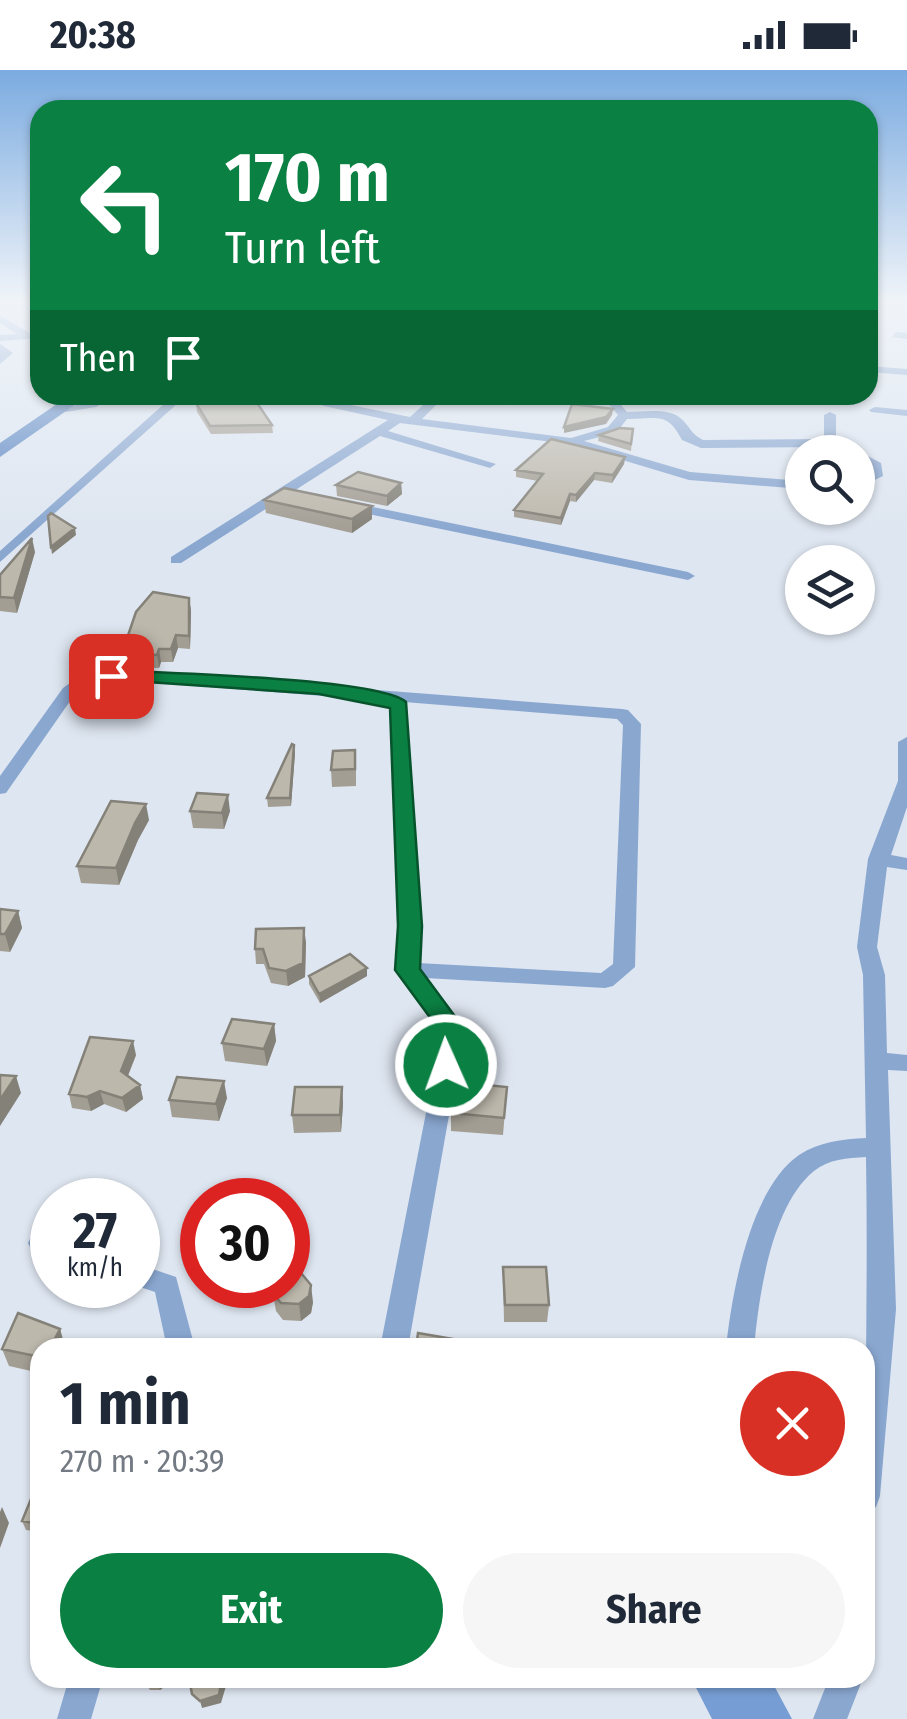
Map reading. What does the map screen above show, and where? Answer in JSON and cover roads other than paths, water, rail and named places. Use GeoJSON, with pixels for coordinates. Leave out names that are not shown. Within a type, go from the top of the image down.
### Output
{"type":"FeatureCollection","features":[{"type":"Feature","properties":{"kind":"main road"},"geometry":{"type":"LineString","coordinates":[[0,452],[70,405]]}},
{"type":"Feature","properties":{"kind":"street"},"geometry":{"type":"LineString","coordinates":[[66,409],[92,405]]}},
{"type":"Feature","properties":{"kind":"street"},"geometry":{"type":"LineString","coordinates":[[0,558],[170,405]]}},
{"type":"Feature","properties":{"kind":"street"},"geometry":{"type":"LineString","coordinates":[[333,405],[398,419],[570,441],[689,476],[785,484]]}},
{"type":"Feature","properties":{"kind":"street"},"geometry":{"type":"LineString","coordinates":[[412,421],[429,405]]}},
{"type":"Feature","properties":{"kind":"street"},"geometry":{"type":"LineString","coordinates":[[616,405],[624,414],[670,416],[679,422],[686,437],[701,444],[785,443]]}},
{"type":"Feature","properties":{"kind":"street"},"geometry":{"type":"LineString","coordinates":[[875,410],[907,413]]}},
{"type":"Feature","properties":{"kind":"street"},"geometry":{"type":"LineString","coordinates":[[570,441],[612,430],[624,414]]}},
{"type":"Feature","properties":{"kind":"street"},"geometry":{"type":"LineString","coordinates":[[830,415],[830,435]]}},
{"type":"Feature","properties":{"kind":"street"},"geometry":{"type":"LineString","coordinates":[[176,560],[398,419]]}},
{"type":"Feature","properties":{"kind":"street"},"geometry":{"type":"LineString","coordinates":[[380,432],[490,464]]}},
{"type":"Feature","properties":{"kind":"street"},"geometry":{"type":"LineString","coordinates":[[283,493],[300,496]]}},
{"type":"Feature","properties":{"kind":"street"},"geometry":{"type":"LineString","coordinates":[[334,503],[688,576]]}},
{"type":"Feature","properties":{"kind":"street"},"geometry":{"type":"LineString","coordinates":[[0,788],[70,690],[105,661]]}},
{"type":"Feature","properties":{"kind":"street"},"geometry":{"type":"LineString","coordinates":[[90,673],[622,714],[632,724],[624,968],[605,981],[408,970]]}},
{"type":"Feature","properties":{"kind":"street"},"geometry":{"type":"LineString","coordinates":[[319,688],[392,700],[399,706],[410,926],[408,970],[453,1030],[396,1338]]}},
{"type":"Feature","properties":{"kind":"street"},"geometry":{"type":"LineString","coordinates":[[875,1387],[882,1310],[874,974],[867,947],[878,860],[907,781],[907,745]]}},
{"type":"Feature","properties":{"kind":"street"},"geometry":{"type":"LineString","coordinates":[[878,860],[907,864]]}},
{"type":"Feature","properties":{"kind":"street"},"geometry":{"type":"LineString","coordinates":[[875,1061],[907,1063]]}},
{"type":"Feature","properties":{"kind":"street"},"geometry":{"type":"LineString","coordinates":[[741,1338],[742,1309],[773,1210],[791,1174],[822,1154],[878,1146]]}},
{"type":"Feature","properties":{"kind":"street"},"geometry":{"type":"LineString","coordinates":[[160,1283],[167,1285],[179,1338]]}},
{"type":"Feature","properties":{"kind":"street"},"geometry":{"type":"LineString","coordinates":[[74,1719],[83,1688]]}},
{"type":"Feature","properties":{"kind":"street"},"geometry":{"type":"LineString","coordinates":[[830,1719],[842,1688]]}},
{"type":"Feature","properties":{"kind":"waterway"},"geometry":{"type":"LineString","coordinates":[[734,1688],[755,1719]]}}]}
